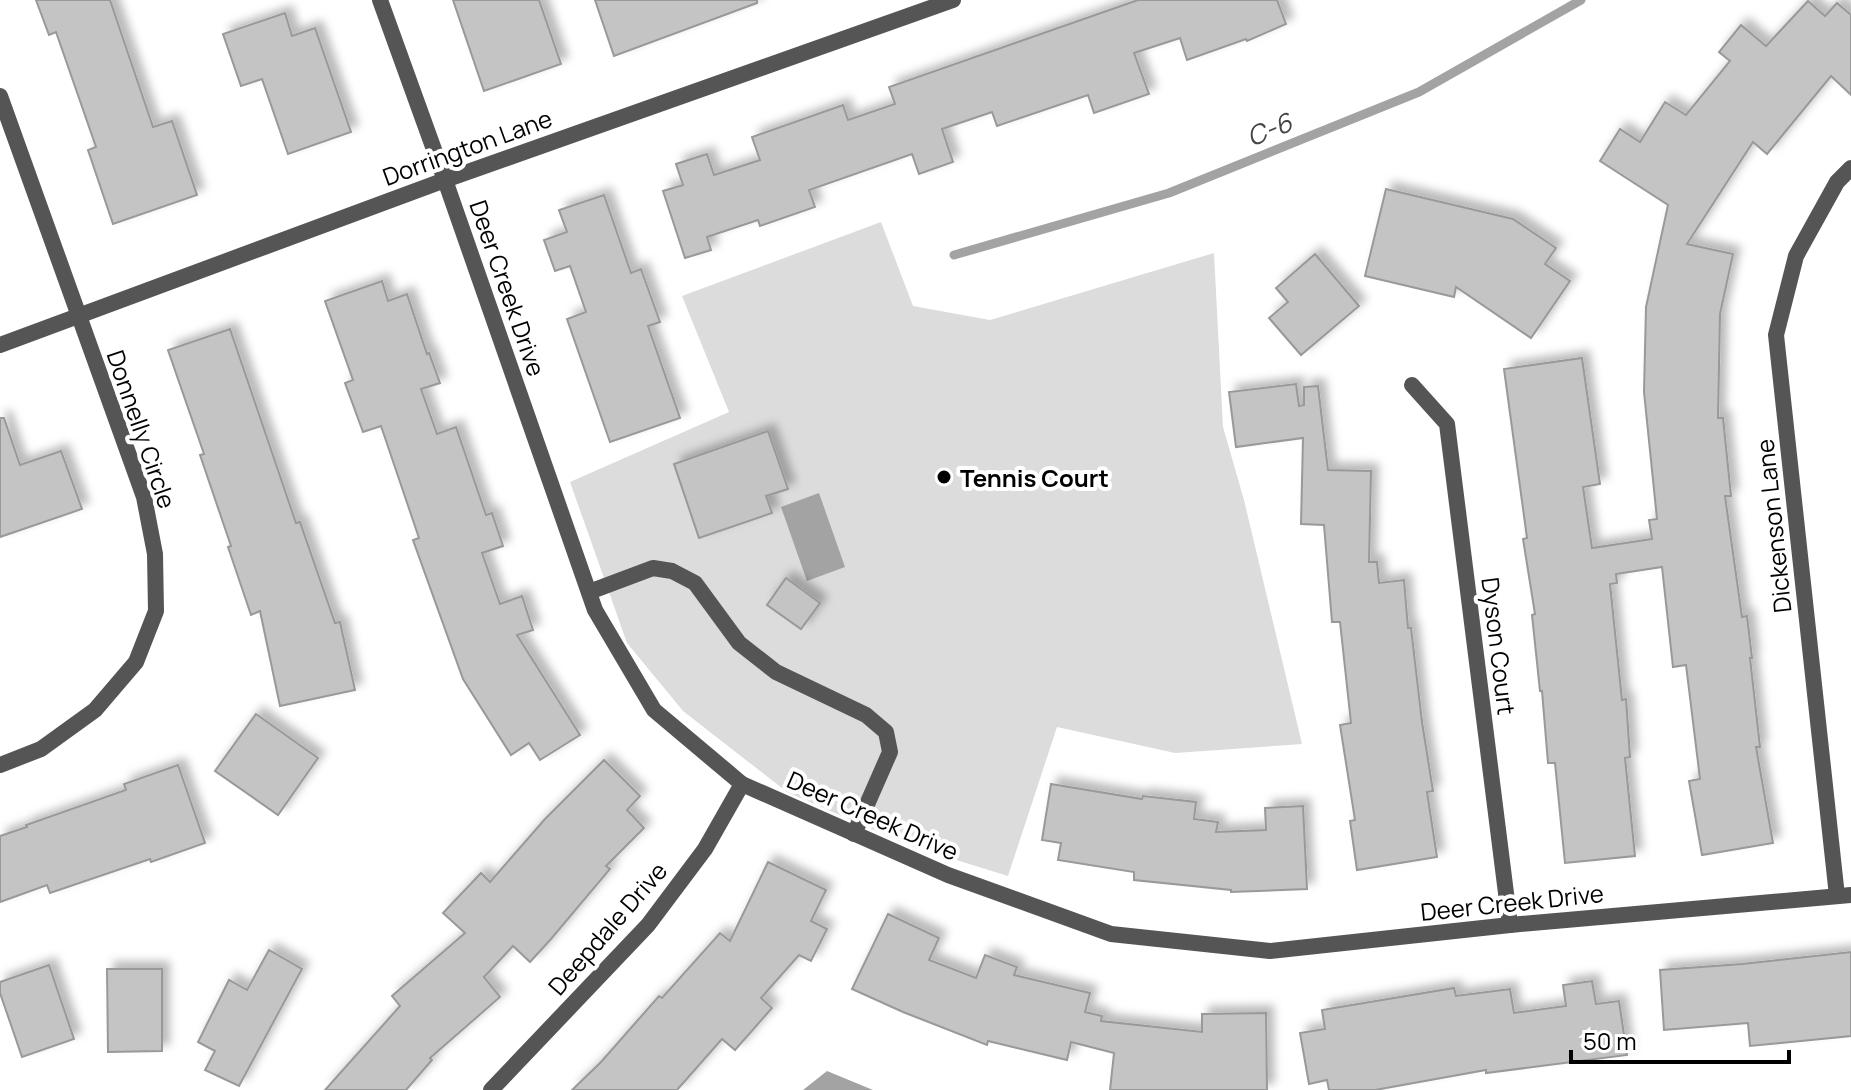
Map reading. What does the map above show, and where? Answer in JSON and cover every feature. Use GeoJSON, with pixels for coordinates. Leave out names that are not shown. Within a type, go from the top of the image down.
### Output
{"type":"FeatureCollection","features":[{"type":"Feature","properties":{"kind":"street","name":"Deer Creek Drive"},"geometry":{"type":"LineString","coordinates":[[380,0],[595,610],[654,710],[742,784],[948,875],[1111,934],[1270,951],[1510,925],[1844,895]]}},
{"type":"Feature","properties":{"kind":"street","name":"Dorrington Lane"},"geometry":{"type":"LineString","coordinates":[[0,345],[445,180],[953,0]]}},
{"type":"Feature","properties":{"kind":"street","name":"Donnelly Circle"},"geometry":{"type":"LineString","coordinates":[[0,96],[144,497],[155,554],[156,611],[136,662],[95,710],[41,749],[0,765]]}},
{"type":"Feature","properties":{"kind":"street","name":"Dickenson Lane"},"geometry":{"type":"LineString","coordinates":[[1844,895],[1776,335],[1796,256],[1837,182],[1851,168]]}},
{"type":"Feature","properties":{"kind":"street","name":"Dyson Court"},"geometry":{"type":"LineString","coordinates":[[1412,385],[1447,424],[1510,925]]}},
{"type":"Feature","properties":{"kind":"street"},"geometry":{"type":"LineString","coordinates":[[589,592],[653,568],[672,571],[695,583],[739,643],[776,672],[866,715],[886,732],[890,752],[854,834]]}},
{"type":"Feature","properties":{"kind":"street","name":"Deepdale Drive"},"geometry":{"type":"LineString","coordinates":[[491,1090],[648,925],[705,849],[742,784]]}},
{"type":"Feature","properties":{"kind":"shaded area"},"geometry":{"type":"Polygon","coordinates":[[[881,222],[913,306],[990,320],[1214,253],[1223,427],[1244,500],[1302,744],[1175,753],[1057,727],[1008,876],[911,846],[787,792],[683,711],[627,643],[570,482],[729,412],[682,296],[881,222]]]}},
{"type":"Feature","properties":{"kind":"shaded area"},"geometry":{"type":"Polygon","coordinates":[[[819,493],[845,567],[807,581],[781,507],[819,493]]]}},
{"type":"Feature","properties":{"kind":"shaded area"},"geometry":{"type":"Polygon","coordinates":[[[827,1071],[873,1090],[803,1090],[827,1071]]]}},
{"type":"Feature","properties":{"kind":"building"},"geometry":{"type":"Polygon","coordinates":[[[36,0],[110,0],[153,127],[172,121],[197,195],[113,224],[88,150],[96,147],[56,32],[49,35],[36,0]]]}},
{"type":"Feature","properties":{"kind":"building"},"geometry":{"type":"Polygon","coordinates":[[[453,0],[539,0],[561,64],[484,91],[453,0]]]}},
{"type":"Feature","properties":{"kind":"building"},"geometry":{"type":"Polygon","coordinates":[[[595,0],[757,0],[757,3],[614,56],[595,0]]]}},
{"type":"Feature","properties":{"kind":"building"},"geometry":{"type":"Polygon","coordinates":[[[1138,0],[1277,0],[1286,24],[1247,41],[1187,60],[1180,38],[1134,53],[1149,94],[1094,113],[1088,95],[997,126],[992,112],[942,129],[953,162],[919,174],[912,154],[809,190],[815,207],[760,226],[758,220],[707,237],[711,250],[685,258],[663,191],[683,185],[676,164],[707,154],[714,175],[760,160],[752,137],[843,105],[848,120],[895,104],[889,87],[1138,0]]]}},
{"type":"Feature","properties":{"kind":"building"},"geometry":{"type":"Polygon","coordinates":[[[1808,1],[1825,16],[1837,3],[1851,15],[1851,95],[1831,76],[1767,154],[1753,142],[1687,244],[1733,254],[1720,314],[1718,418],[1723,418],[1731,496],[1725,496],[1742,617],[1747,616],[1760,747],[1756,747],[1773,843],[1702,855],[1689,781],[1700,779],[1686,665],[1673,667],[1662,567],[1616,574],[1617,583],[1610,584],[1622,700],[1626,699],[1630,757],[1625,758],[1635,856],[1565,863],[1555,763],[1548,763],[1532,615],[1535,614],[1523,539],[1527,538],[1504,369],[1582,358],[1600,484],[1583,487],[1592,548],[1652,539],[1649,520],[1657,519],[1644,392],[1646,307],[1668,205],[1600,161],[1620,129],[1640,142],[1665,102],[1686,115],[1730,61],[1719,52],[1741,25],[1766,46],[1808,1]]]}},
{"type":"Feature","properties":{"kind":"building"},"geometry":{"type":"Polygon","coordinates":[[[285,13],[292,36],[315,28],[351,132],[288,154],[262,79],[241,86],[223,34],[285,13]]]}},
{"type":"Feature","properties":{"kind":"building"},"geometry":{"type":"Polygon","coordinates":[[[1386,189],[1513,219],[1556,248],[1545,264],[1570,281],[1531,338],[1456,287],[1454,297],[1365,276],[1386,189]]]}},
{"type":"Feature","properties":{"kind":"building"},"geometry":{"type":"Polygon","coordinates":[[[604,195],[631,273],[641,269],[660,322],[648,326],[680,418],[610,442],[567,319],[586,312],[570,266],[555,271],[544,240],[567,232],[559,210],[604,195]]]}},
{"type":"Feature","properties":{"kind":"building"},"geometry":{"type":"Polygon","coordinates":[[[1315,254],[1359,306],[1301,355],[1269,318],[1288,302],[1276,288],[1315,254]]]}},
{"type":"Feature","properties":{"kind":"building"},"geometry":{"type":"Polygon","coordinates":[[[382,281],[388,301],[407,294],[440,383],[421,389],[437,434],[456,427],[486,515],[492,513],[503,546],[482,553],[500,604],[522,596],[533,630],[517,635],[580,735],[540,760],[529,743],[511,755],[463,679],[413,540],[419,538],[381,426],[363,432],[345,383],[353,380],[325,301],[382,281]]]}},
{"type":"Feature","properties":{"kind":"building"},"geometry":{"type":"Polygon","coordinates":[[[230,329],[296,523],[300,522],[335,623],[340,622],[355,690],[280,706],[260,611],[251,615],[200,455],[204,454],[168,350],[230,329]]]}},
{"type":"Feature","properties":{"kind":"building"},"geometry":{"type":"Polygon","coordinates":[[[1296,384],[1299,406],[1304,405],[1304,387],[1318,386],[1328,470],[1371,471],[1369,562],[1377,562],[1379,583],[1404,580],[1408,628],[1411,628],[1433,791],[1427,792],[1437,857],[1357,870],[1350,821],[1355,820],[1340,725],[1351,723],[1340,622],[1332,622],[1324,525],[1301,524],[1303,438],[1236,447],[1229,392],[1296,384]]]}},
{"type":"Feature","properties":{"kind":"building"},"geometry":{"type":"Polygon","coordinates":[[[0,418],[4,418],[20,465],[61,451],[82,509],[0,537],[0,418]]]}},
{"type":"Feature","properties":{"kind":"building"},"geometry":{"type":"Polygon","coordinates":[[[768,431],[788,489],[766,496],[772,513],[699,538],[674,464],[768,431]]]}},
{"type":"Feature","properties":{"kind":"building"},"geometry":{"type":"Polygon","coordinates":[[[786,578],[820,603],[801,629],[767,605],[786,578]]]}},
{"type":"Feature","properties":{"kind":"building"},"geometry":{"type":"Polygon","coordinates":[[[256,714],[318,758],[278,815],[215,771],[256,714]]]}},
{"type":"Feature","properties":{"kind":"building"},"geometry":{"type":"Polygon","coordinates":[[[604,760],[640,796],[627,810],[644,828],[606,866],[610,869],[551,939],[530,962],[513,946],[484,977],[500,997],[430,1058],[432,1060],[406,1090],[325,1090],[400,1006],[392,996],[465,933],[443,913],[481,873],[490,882],[545,819],[604,760]]]}},
{"type":"Feature","properties":{"kind":"building"},"geometry":{"type":"Polygon","coordinates":[[[178,765],[205,843],[50,893],[47,885],[0,902],[0,836],[126,790],[124,784],[178,765]]]}},
{"type":"Feature","properties":{"kind":"building"},"geometry":{"type":"Polygon","coordinates":[[[1051,784],[1142,799],[1143,796],[1196,802],[1194,819],[1218,822],[1216,832],[1266,830],[1265,808],[1303,806],[1307,889],[1231,892],[1134,880],[1134,872],[1058,860],[1061,843],[1042,840],[1051,784]]]}},
{"type":"Feature","properties":{"kind":"building"},"geometry":{"type":"Polygon","coordinates":[[[768,862],[826,890],[811,921],[827,929],[811,961],[799,955],[761,998],[772,1008],[735,1050],[722,1039],[677,1090],[572,1090],[720,933],[730,941],[768,862]]]}},
{"type":"Feature","properties":{"kind":"building"},"geometry":{"type":"Polygon","coordinates":[[[888,914],[939,938],[929,960],[976,978],[985,955],[1017,967],[1014,975],[1090,993],[1085,1012],[1102,1016],[1101,1021],[1202,1032],[1202,1014],[1266,1013],[1267,1090],[1110,1090],[1114,1053],[1071,1042],[1067,1060],[988,1041],[987,1045],[852,989],[888,914]]]}},
{"type":"Feature","properties":{"kind":"building"},"geometry":{"type":"Polygon","coordinates":[[[269,950],[302,969],[239,1086],[205,1070],[215,1051],[198,1042],[229,980],[247,990],[269,950]]]}},
{"type":"Feature","properties":{"kind":"building"},"geometry":{"type":"Polygon","coordinates":[[[1851,952],[1851,1036],[1750,1046],[1748,1023],[1664,1030],[1660,970],[1851,952]]]}},
{"type":"Feature","properties":{"kind":"building"},"geometry":{"type":"Polygon","coordinates":[[[49,965],[74,1039],[22,1057],[0,993],[0,982],[49,965]]]}},
{"type":"Feature","properties":{"kind":"building"},"geometry":{"type":"Polygon","coordinates":[[[107,969],[162,969],[162,1051],[108,1052],[107,969]]]}},
{"type":"Feature","properties":{"kind":"building"},"geometry":{"type":"Polygon","coordinates":[[[1592,981],[1596,1004],[1619,1001],[1627,1055],[1486,1073],[1486,1070],[1375,1090],[1329,1090],[1327,1080],[1309,1084],[1300,1033],[1325,1029],[1322,1010],[1454,988],[1456,996],[1510,989],[1514,1013],[1566,1006],[1563,985],[1592,981]]]}},
{"type":"Feature","properties":{"kind":"waterway","name":"C-6"},"geometry":{"type":"LineString","coordinates":[[954,255],[1169,193],[1419,92],[1581,0]]}},
{"type":"Feature","properties":{"kind":"place","name":"Tennis Court"},"geometry":{"type":"Point","coordinates":[944,477]}}]}
